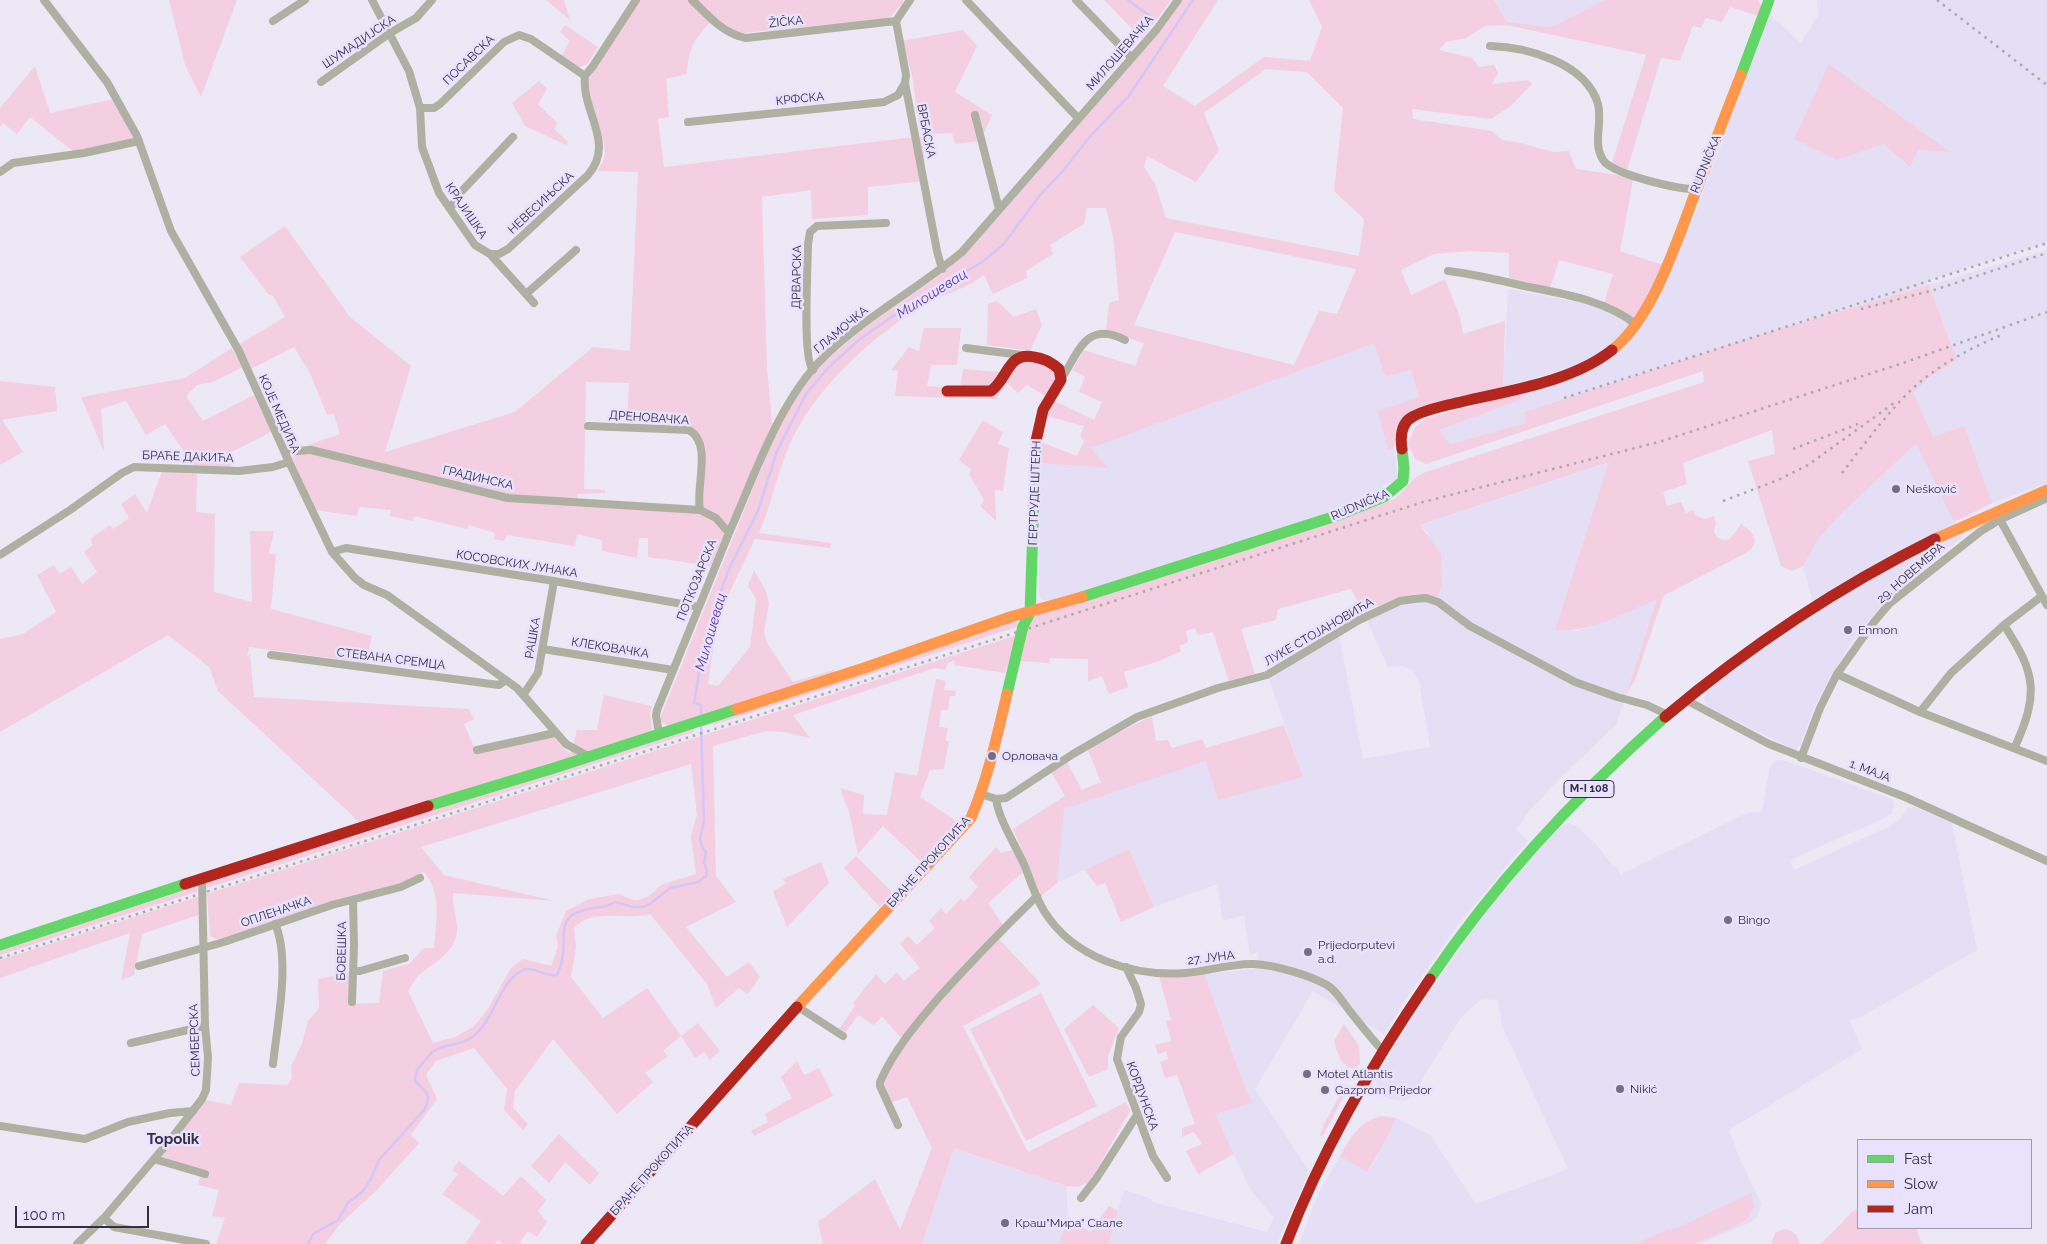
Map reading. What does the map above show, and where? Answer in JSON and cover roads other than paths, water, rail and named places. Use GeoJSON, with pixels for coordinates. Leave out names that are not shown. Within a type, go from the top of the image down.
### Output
{"type":"FeatureCollection","features":[{"type":"Feature","properties":{"kind":"street","name":"КОЈЕ МЕДИЋА"},"geometry":{"type":"LineString","coordinates":[[44,0],[107,82],[138,141],[171,231],[239,351],[288,462],[332,552],[346,570],[364,585],[387,595],[506,680],[523,695],[555,733],[574,750],[588,756]]}},
{"type":"Feature","properties":{"kind":"street"},"geometry":{"type":"LineString","coordinates":[[273,21],[305,0]]}},
{"type":"Feature","properties":{"kind":"street","name":"КРАЈИШКА"},"geometry":{"type":"LineString","coordinates":[[372,0],[409,71],[420,108],[422,147],[439,193],[475,245],[490,254],[534,303]]}},
{"type":"Feature","properties":{"kind":"street","name":"ШУМАДИЈСКА"},"geometry":{"type":"LineString","coordinates":[[321,82],[416,18],[432,0]]}},
{"type":"Feature","properties":{"kind":"street"},"geometry":{"type":"LineString","coordinates":[[584,76],[593,66],[636,0]]}},
{"type":"Feature","properties":{"kind":"street","name":"ŽIČKA"},"geometry":{"type":"LineString","coordinates":[[692,0],[724,29],[746,38],[896,21]]}},
{"type":"Feature","properties":{"kind":"street"},"geometry":{"type":"LineString","coordinates":[[896,21],[910,0]]}},
{"type":"Feature","properties":{"kind":"street"},"geometry":{"type":"LineString","coordinates":[[966,0],[1078,118]]}},
{"type":"Feature","properties":{"kind":"street"},"geometry":{"type":"LineString","coordinates":[[1076,0],[1131,57]]}},
{"type":"Feature","properties":{"kind":"street","name":"МИЛОШЕВАЧКА"},"geometry":{"type":"LineString","coordinates":[[1078,118],[1157,29],[1178,0]]}},
{"type":"Feature","properties":{"kind":"street","name":"RUDNIČKA"},"geometry":{"type":"LineString","coordinates":[[1030,613],[1330,518],[1384,497],[1396,489],[1403,481],[1404,468],[1400,436],[1409,418],[1445,406],[1530,386],[1580,369],[1596,362],[1624,342],[1637,325],[1668,265],[1769,0]]}},
{"type":"Feature","properties":{"kind":"street","name":"ВРБАСКА"},"geometry":{"type":"LineString","coordinates":[[896,21],[906,75],[905,83],[942,269]]}},
{"type":"Feature","properties":{"kind":"street","name":"ПОСАВСКА"},"geometry":{"type":"LineString","coordinates":[[420,108],[434,108],[440,104],[504,42],[519,35],[531,39],[584,76]]}},
{"type":"Feature","properties":{"kind":"street"},"geometry":{"type":"LineString","coordinates":[[1490,46],[1533,52],[1571,69],[1592,90],[1598,104],[1597,144],[1604,162],[1624,174],[1679,188],[1696,190]]}},
{"type":"Feature","properties":{"kind":"street","name":"НЕВЕСИЊСКА"},"geometry":{"type":"LineString","coordinates":[[490,254],[504,252],[588,175],[596,164],[599,156],[598,138],[584,89],[584,76]]}},
{"type":"Feature","properties":{"kind":"street","name":"КРФСКА"},"geometry":{"type":"LineString","coordinates":[[688,122],[884,102],[898,96],[905,83]]}},
{"type":"Feature","properties":{"kind":"street"},"geometry":{"type":"LineString","coordinates":[[975,115],[999,209]]}},
{"type":"Feature","properties":{"kind":"street","name":"ГЛАМОЧКА"},"geometry":{"type":"LineString","coordinates":[[729,533],[776,429],[795,395],[823,358],[867,322],[942,269],[962,252],[1078,118]]}},
{"type":"Feature","properties":{"kind":"street"},"geometry":{"type":"LineString","coordinates":[[450,209],[455,199],[513,137]]}},
{"type":"Feature","properties":{"kind":"street"},"geometry":{"type":"LineString","coordinates":[[0,172],[13,163],[84,153],[138,141]]}},
{"type":"Feature","properties":{"kind":"street"},"geometry":{"type":"LineString","coordinates":[[439,193],[455,199]]}},
{"type":"Feature","properties":{"kind":"street","name":"ДРВАРСКА"},"geometry":{"type":"LineString","coordinates":[[813,370],[809,365],[807,334],[808,244],[810,232],[818,226],[886,223]]}},
{"type":"Feature","properties":{"kind":"street"},"geometry":{"type":"LineString","coordinates":[[526,294],[576,250]]}},
{"type":"Feature","properties":{"kind":"street"},"geometry":{"type":"LineString","coordinates":[[1448,271],[1472,274],[1580,298],[1614,310],[1637,325]]}},
{"type":"Feature","properties":{"kind":"street","name":"ГЕРТРУДЕ ШТЕРН"},"geometry":{"type":"LineString","coordinates":[[1030,613],[1035,447],[1038,426],[1044,410],[1083,343],[1090,336],[1106,333],[1125,340]]}},
{"type":"Feature","properties":{"kind":"street"},"geometry":{"type":"LineString","coordinates":[[966,348],[1026,356],[1049,362],[1061,372],[1062,379]]}},
{"type":"Feature","properties":{"kind":"street"},"geometry":{"type":"LineString","coordinates":[[946,391],[981,393],[991,391],[1002,382],[1012,363],[1017,358],[1026,356]]}},
{"type":"Feature","properties":{"kind":"street","name":"ДРЕНОВАЧКА"},"geometry":{"type":"LineString","coordinates":[[588,426],[689,430],[695,433],[701,444],[700,510]]}},
{"type":"Feature","properties":{"kind":"street","name":"ГРАДИНСКА"},"geometry":{"type":"LineString","coordinates":[[285,452],[311,450],[508,498],[700,510]]}},
{"type":"Feature","properties":{"kind":"street","name":"БРАЋЕ ДАКИЋА"},"geometry":{"type":"LineString","coordinates":[[0,555],[70,510],[122,473],[134,467],[239,471],[274,467],[288,462]]}},
{"type":"Feature","properties":{"kind":"street","name":"M-I 108"},"geometry":{"type":"LineString","coordinates":[[1286,1244],[1301,1205],[1336,1131],[1416,999],[1479,911],[1522,861],[1612,765],[1668,714],[1748,651],[1823,600],[1942,535],[1998,515],[2047,490]]}},
{"type":"Feature","properties":{"kind":"street","name":"29. НОВЕМБРА"},"geometry":{"type":"LineString","coordinates":[[1801,758],[1820,708],[1837,674],[1890,603],[1998,515],[2047,498]]}},
{"type":"Feature","properties":{"kind":"street","name":"ПОТКОЗАРСКА"},"geometry":{"type":"LineString","coordinates":[[659,733],[656,716],[657,710],[729,533],[716,518],[700,510]]}},
{"type":"Feature","properties":{"kind":"street"},"geometry":{"type":"LineString","coordinates":[[1998,515],[2047,605]]}},
{"type":"Feature","properties":{"kind":"street","name":"КОСОВСКИХ ЈУНАКА"},"geometry":{"type":"LineString","coordinates":[[332,552],[346,548],[554,581],[699,607]]}},
{"type":"Feature","properties":{"kind":"street","name":"РАШКА"},"geometry":{"type":"LineString","coordinates":[[523,695],[538,673],[554,581]]}},
{"type":"Feature","properties":{"kind":"street"},"geometry":{"type":"LineString","coordinates":[[1920,712],[1952,673],[2004,625],[2042,596]]}},
{"type":"Feature","properties":{"kind":"street","name":"ЛУКЕ СТОЈАНОВИЋА"},"geometry":{"type":"LineString","coordinates":[[996,799],[1006,798],[1014,794],[1073,754],[1137,718],[1218,688],[1266,675],[1358,620],[1400,601],[1414,599],[1426,598],[1438,602],[1470,626],[1575,682],[1668,714]]}},
{"type":"Feature","properties":{"kind":"street"},"geometry":{"type":"LineString","coordinates":[[0,945],[384,819],[554,768],[927,648],[1010,617],[1030,613]]}},
{"type":"Feature","properties":{"kind":"street","name":"БРАНЕ ПРОКОПИЋА"},"geometry":{"type":"LineString","coordinates":[[586,1244],[856,941],[971,818],[982,794],[1022,630],[1030,613]]}},
{"type":"Feature","properties":{"kind":"street"},"geometry":{"type":"LineString","coordinates":[[2004,625],[2026,662],[2031,679],[2031,705],[2015,747]]}},
{"type":"Feature","properties":{"kind":"street","name":"КЛЕКОВАЧКА"},"geometry":{"type":"LineString","coordinates":[[542,649],[674,670]]}},
{"type":"Feature","properties":{"kind":"street","name":"СТЕВАНА СРЕМЦА"},"geometry":{"type":"LineString","coordinates":[[271,655],[499,685],[506,680]]}},
{"type":"Feature","properties":{"kind":"street"},"geometry":{"type":"LineString","coordinates":[[1837,674],[1920,712],[2015,747],[2047,761]]}},
{"type":"Feature","properties":{"kind":"street","name":"1. МАЈА"},"geometry":{"type":"LineString","coordinates":[[1686,700],[1768,744],[1890,791],[2047,861]]}},
{"type":"Feature","properties":{"kind":"street"},"geometry":{"type":"LineString","coordinates":[[477,750],[555,733]]}},
{"type":"Feature","properties":{"kind":"street"},"geometry":{"type":"LineString","coordinates":[[982,794],[996,799]]}},
{"type":"Feature","properties":{"kind":"street","name":"27. ЈУНА"},"geometry":{"type":"LineString","coordinates":[[996,799],[997,808],[1019,852],[1044,911],[1071,941],[1085,952],[1100,959],[1147,971],[1176,973],[1253,964],[1313,978],[1329,986],[1338,994],[1383,1052]]}},
{"type":"Feature","properties":{"kind":"street","name":"СЕМБЕРСКА"},"geometry":{"type":"LineString","coordinates":[[77,1244],[104,1218],[194,1111],[202,1099],[208,1082],[202,878]]}},
{"type":"Feature","properties":{"kind":"street","name":"ОПЛЕНАЧКА"},"geometry":{"type":"LineString","coordinates":[[139,966],[224,942],[353,900],[402,887],[420,878]]}},
{"type":"Feature","properties":{"kind":"street"},"geometry":{"type":"LineString","coordinates":[[898,1125],[880,1086],[880,1082],[893,1055],[907,1035],[962,972],[1037,896]]}},
{"type":"Feature","properties":{"kind":"street","name":"БОВЕШКА"},"geometry":{"type":"LineString","coordinates":[[352,1002],[353,900]]}},
{"type":"Feature","properties":{"kind":"street"},"geometry":{"type":"LineString","coordinates":[[273,1064],[282,986],[281,936],[276,924]]}},
{"type":"Feature","properties":{"kind":"street"},"geometry":{"type":"LineString","coordinates":[[353,970],[360,971],[405,958]]}},
{"type":"Feature","properties":{"kind":"street","name":"КОРДУНСКА"},"geometry":{"type":"LineString","coordinates":[[1126,966],[1141,1004],[1139,1012],[1121,1037],[1117,1059],[1153,1156],[1167,1178]]}},
{"type":"Feature","properties":{"kind":"street"},"geometry":{"type":"LineString","coordinates":[[798,1007],[843,1036]]}},
{"type":"Feature","properties":{"kind":"street"},"geometry":{"type":"LineString","coordinates":[[132,1043],[205,1026]]}},
{"type":"Feature","properties":{"kind":"street"},"geometry":{"type":"LineString","coordinates":[[0,1126],[85,1139],[128,1122],[170,1113],[194,1111]]}},
{"type":"Feature","properties":{"kind":"street"},"geometry":{"type":"LineString","coordinates":[[1081,1198],[1096,1179],[1136,1114]]}},
{"type":"Feature","properties":{"kind":"street"},"geometry":{"type":"LineString","coordinates":[[154,1159],[205,1174]]}},
{"type":"Feature","properties":{"kind":"street"},"geometry":{"type":"LineString","coordinates":[[104,1218],[114,1227],[206,1244]]}},
{"type":"Feature","properties":{"kind":"waterway"},"geometry":{"type":"LineString","coordinates":[[1128,0],[1155,20]]}},
{"type":"Feature","properties":{"kind":"waterway","name":"Милошевац"},"geometry":{"type":"LineString","coordinates":[[701,716],[701,705],[694,703],[703,651],[717,602],[729,569],[758,511],[777,451],[806,394],[828,368],[860,339],[890,318],[982,262],[1003,245],[1040,195],[1063,171],[1088,139],[1128,97],[1193,0]]}},
{"type":"Feature","properties":{"kind":"waterway","name":"Милошевац"},"geometry":{"type":"LineString","coordinates":[[308,1244],[313,1234],[338,1220],[348,1203],[363,1191],[371,1179],[379,1160],[424,1110],[427,1105],[428,1096],[425,1090],[415,1081],[415,1078],[418,1069],[430,1055],[439,1048],[467,1040],[479,1031],[486,1022],[501,993],[513,977],[521,971],[530,969],[548,975],[557,975],[562,958],[565,926],[570,917],[584,910],[615,902],[633,907],[643,907],[670,888],[698,882],[706,876],[707,871],[704,862],[706,852],[700,841],[704,821],[701,724]]}},
{"type":"Feature","properties":{"kind":"railway"},"geometry":{"type":"LineString","coordinates":[[1937,0],[2047,85]]}},
{"type":"Feature","properties":{"kind":"railway"},"geometry":{"type":"LineString","coordinates":[[1564,398],[2047,243]]}},
{"type":"Feature","properties":{"kind":"railway"},"geometry":{"type":"LineString","coordinates":[[1861,309],[1934,290],[2047,253]]}},
{"type":"Feature","properties":{"kind":"railway"},"geometry":{"type":"LineString","coordinates":[[0,958],[1423,502],[1659,442],[1903,363],[2047,312]]}},
{"type":"Feature","properties":{"kind":"railway"},"geometry":{"type":"LineString","coordinates":[[1842,473],[1891,412],[1918,384],[1953,359],[1978,345],[2004,334]]}},
{"type":"Feature","properties":{"kind":"railway"},"geometry":{"type":"LineString","coordinates":[[1723,501],[1778,480],[1808,465],[1894,403]]}},
{"type":"Feature","properties":{"kind":"railway"},"geometry":{"type":"LineString","coordinates":[[1793,449],[1858,424]]}},
{"type":"Feature","properties":{"kind":"place","name":"Nešković"},"geometry":{"type":"Point","coordinates":[1896,489]}},
{"type":"Feature","properties":{"kind":"place","name":"Enmon"},"geometry":{"type":"Point","coordinates":[1848,630]}},
{"type":"Feature","properties":{"kind":"place","name":"Орловача"},"geometry":{"type":"Point","coordinates":[992,756]}},
{"type":"Feature","properties":{"kind":"place","name":"Bingo"},"geometry":{"type":"Point","coordinates":[1728,920]}},
{"type":"Feature","properties":{"kind":"place","name":"Prijedorputevi a.d."},"geometry":{"type":"Point","coordinates":[1308,952]}},
{"type":"Feature","properties":{"kind":"place","name":"Motel Atlantis"},"geometry":{"type":"Point","coordinates":[1307,1074]}},
{"type":"Feature","properties":{"kind":"place","name":"Nikić"},"geometry":{"type":"Point","coordinates":[1620,1089]}},
{"type":"Feature","properties":{"kind":"place","name":"Gazprom Prijedor"},"geometry":{"type":"Point","coordinates":[1325,1090]}},
{"type":"Feature","properties":{"kind":"place","name":"Краш\"Мира\" Свале"},"geometry":{"type":"Point","coordinates":[1005,1223]}},
{"type":"Feature","properties":{"kind":"district","name":"Topolik"},"geometry":{"type":"Point","coordinates":[173,1139]}}]}
